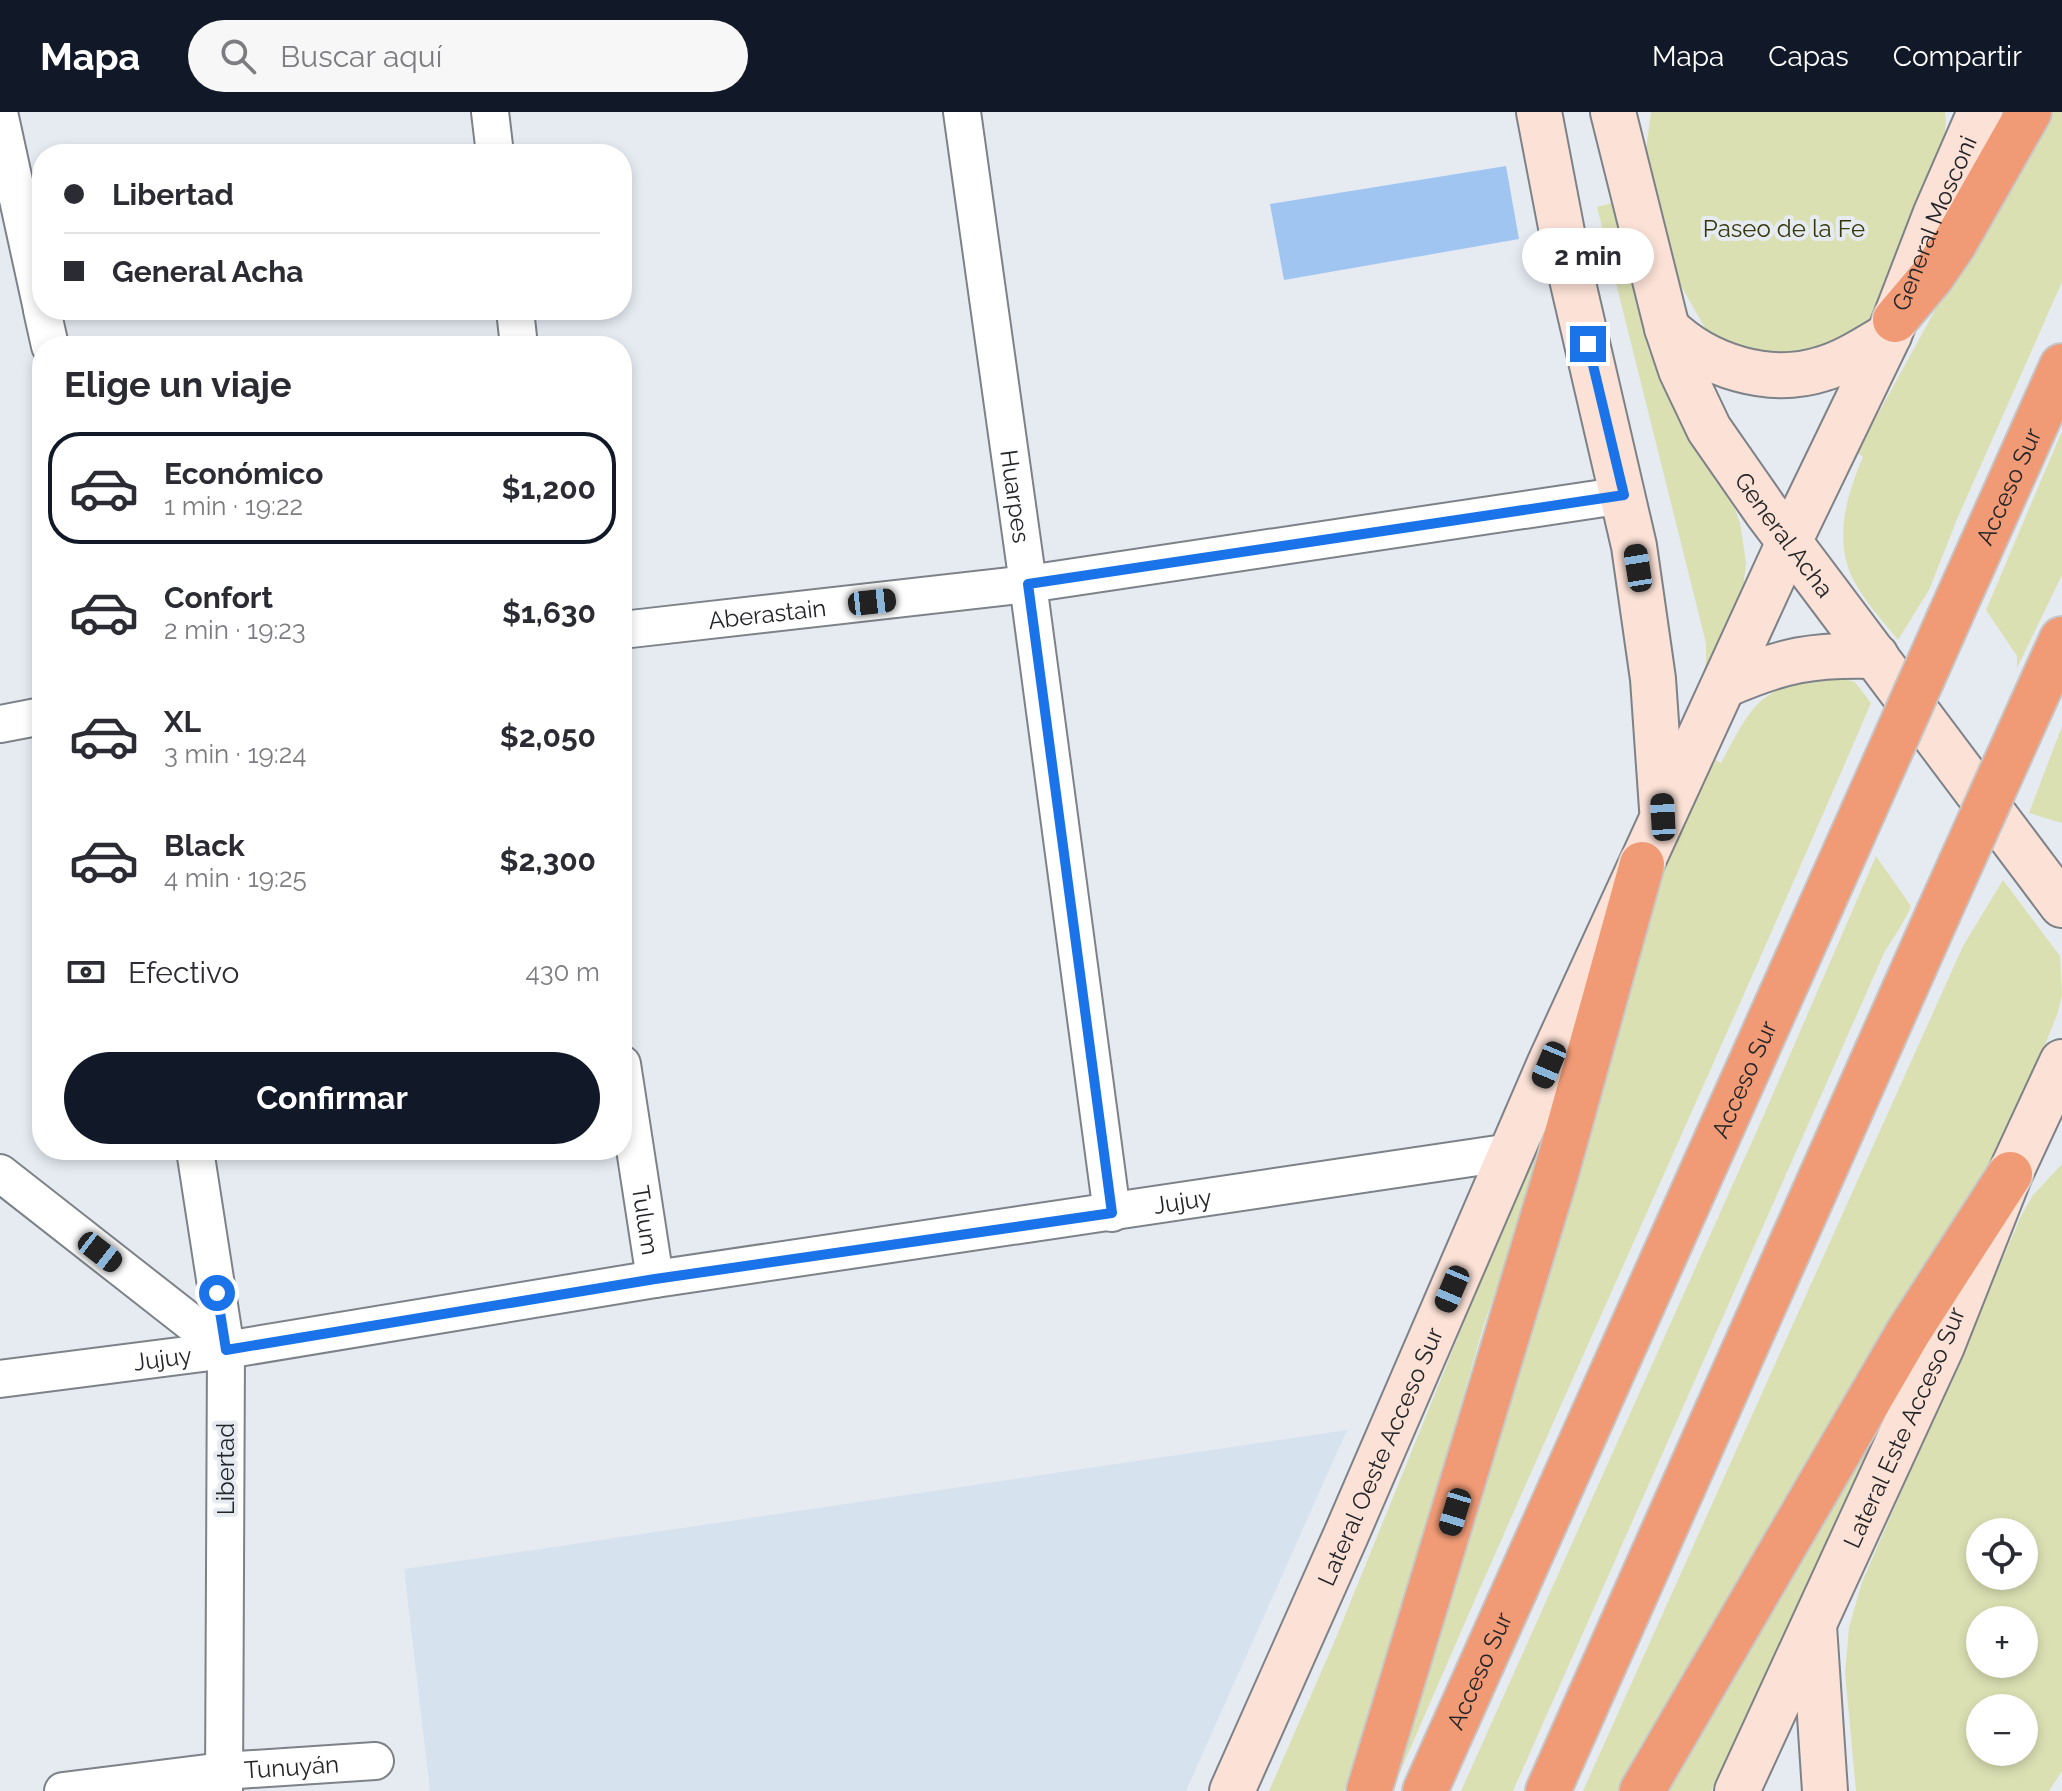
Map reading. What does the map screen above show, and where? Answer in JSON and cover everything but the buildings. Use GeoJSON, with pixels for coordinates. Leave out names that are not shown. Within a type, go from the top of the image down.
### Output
{"type":"FeatureCollection","features":[{"type":"Feature","properties":{"kind":"highway"},"geometry":{"type":"LineString","coordinates":[[1892,328],[1954,244],[2029,112]]}},
{"type":"Feature","properties":{"kind":"highway","name":"Acceso Sur"},"geometry":{"type":"LineString","coordinates":[[1425,1791],[2062,366]]}},
{"type":"Feature","properties":{"kind":"highway"},"geometry":{"type":"LineString","coordinates":[[1548,1791],[2062,639]]}},
{"type":"Feature","properties":{"kind":"highway"},"geometry":{"type":"LineString","coordinates":[[1369,1791],[1555,1177],[1642,864]]}},
{"type":"Feature","properties":{"kind":"highway"},"geometry":{"type":"LineString","coordinates":[[1642,1791],[1909,1331],[2016,1162]]}},
{"type":"Feature","properties":{"kind":"street"},"geometry":{"type":"LineString","coordinates":[[490,112],[494,144]]}},
{"type":"Feature","properties":{"kind":"street","name":"Huarpes"},"geometry":{"type":"LineString","coordinates":[[962,112],[1112,1213]]}},
{"type":"Feature","properties":{"kind":"street"},"geometry":{"type":"LineString","coordinates":[[1539,112],[1566,253],[1624,495],[1653,679],[1663,817]]}},
{"type":"Feature","properties":{"kind":"street","name":"General Acha"},"geometry":{"type":"LineString","coordinates":[[1613,112],[1667,328],[1681,370],[1709,429],[1789,542],[2055,886]]}},
{"type":"Feature","properties":{"kind":"street","name":"General Mosconi"},"geometry":{"type":"LineString","coordinates":[[1892,328],[1936,213],[1980,112]]}},
{"type":"Feature","properties":{"kind":"street"},"geometry":{"type":"LineString","coordinates":[[0,117],[32,263]]}},
{"type":"Feature","properties":{"kind":"street"},"geometry":{"type":"LineString","coordinates":[[1667,328],[1683,344],[1746,372],[1800,375],[1824,369],[1892,328]]}},
{"type":"Feature","properties":{"kind":"street","name":"Lateral Oeste Acceso Sur"},"geometry":{"type":"LineString","coordinates":[[1232,1791],[1511,1152],[1789,542],[1892,328]]}},
{"type":"Feature","properties":{"kind":"street","name":"Aberastain"},"geometry":{"type":"LineString","coordinates":[[632,629],[1028,584],[1624,495]]}},
{"type":"Feature","properties":{"kind":"street"},"geometry":{"type":"LineString","coordinates":[[1725,685],[1788,661],[1834,654],[1876,656]]}},
{"type":"Feature","properties":{"kind":"street"},"geometry":{"type":"LineString","coordinates":[[0,724],[32,718]]}},
{"type":"Feature","properties":{"kind":"street","name":"Lateral Este Acceso Sur"},"geometry":{"type":"LineString","coordinates":[[1737,1791],[1942,1346],[2016,1162],[2062,1062]]}},
{"type":"Feature","properties":{"kind":"street","name":"Tulum"},"geometry":{"type":"LineString","coordinates":[[632,1129],[655,1279]]}},
{"type":"Feature","properties":{"kind":"street"},"geometry":{"type":"LineString","coordinates":[[2016,1162],[2062,1130]]}},
{"type":"Feature","properties":{"kind":"street","name":"Jujuy"},"geometry":{"type":"LineString","coordinates":[[0,1379],[226,1350],[655,1279],[1511,1152]]}},
{"type":"Feature","properties":{"kind":"street","name":"Libertad"},"geometry":{"type":"LineString","coordinates":[[197,1160],[226,1350],[224,1781]]}},
{"type":"Feature","properties":{"kind":"street"},"geometry":{"type":"LineString","coordinates":[[0,1173],[226,1350]]}},
{"type":"Feature","properties":{"kind":"street"},"geometry":{"type":"LineString","coordinates":[[1814,1620],[1825,1791]]}},
{"type":"Feature","properties":{"kind":"street","name":"Tunuyán"},"geometry":{"type":"LineString","coordinates":[[63,1791],[224,1781],[375,1761]]}},
{"type":"Feature","properties":{"kind":"shaded area"},"geometry":{"type":"Polygon","coordinates":[[[1347,1430],[1186,1791],[430,1791],[404,1569],[1347,1430]]]}},
{"type":"Feature","properties":{"kind":"green space","name":"Paseo de la Fe"},"geometry":{"type":"Polygon","coordinates":[[[1651,112],[1945,112],[1945,131],[1931,182],[1908,240],[1866,323],[1808,357],[1736,349],[1705,328],[1681,286],[1664,239],[1645,157],[1651,112]]]}},
{"type":"Feature","properties":{"kind":"green space"},"geometry":{"type":"Polygon","coordinates":[[[2044,112],[2062,112],[2062,282],[1929,590],[1898,640],[1863,595],[1847,564],[1844,517],[1863,457],[1857,452],[2044,112]]]}},
{"type":"Feature","properties":{"kind":"green space"},"geometry":{"type":"Polygon","coordinates":[[[1615,202],[1649,351],[1685,432],[1733,503],[1740,523],[1746,562],[1743,591],[1702,685],[1706,643],[1597,207],[1615,202]]]}},
{"type":"Feature","properties":{"kind":"green space"},"geometry":{"type":"Polygon","coordinates":[[[2062,431],[2062,575],[2017,668],[2017,656],[1986,610],[2062,431]]]}},
{"type":"Feature","properties":{"kind":"green space"},"geometry":{"type":"Polygon","coordinates":[[[1838,677],[1855,682],[1871,703],[1392,1791],[1652,901],[1696,794],[1714,759],[1721,763],[1754,709],[1764,698],[1792,685],[1838,677]]]}},
{"type":"Feature","properties":{"kind":"green space"},"geometry":{"type":"Polygon","coordinates":[[[2062,726],[2062,823],[2029,813],[2062,726]]]}},
{"type":"Feature","properties":{"kind":"green space"},"geometry":{"type":"Polygon","coordinates":[[[1876,856],[1911,906],[1885,951],[1513,1791],[1461,1791],[1763,1117],[1876,856]]]}},
{"type":"Feature","properties":{"kind":"green space"},"geometry":{"type":"Polygon","coordinates":[[[2003,880],[2060,956],[2062,995],[2036,1067],[2035,1088],[1628,1791],[1583,1791],[1963,946],[2003,880]]]}},
{"type":"Feature","properties":{"kind":"green space"},"geometry":{"type":"Polygon","coordinates":[[[1551,1108],[1547,1148],[1484,1324],[1421,1544],[1344,1791],[1269,1791],[1333,1645],[1551,1108]]]}},
{"type":"Feature","properties":{"kind":"green space"},"geometry":{"type":"Polygon","coordinates":[[[2062,1164],[2062,1771],[2049,1791],[1856,1791],[1845,1673],[1849,1627],[1862,1582],[2021,1216],[2033,1195],[2062,1164]]]}},
{"type":"Feature","properties":{"kind":"green space"},"geometry":{"type":"Polygon","coordinates":[[[1923,1340],[1711,1791],[1669,1791],[1812,1541],[1923,1340]]]}},
{"type":"Feature","properties":{"kind":"route"},"geometry":{"type":"LineString","coordinates":[[217,1293],[226,1350],[655,1279],[1112,1213],[1028,584],[1624,495],[1588,344]]}}]}
